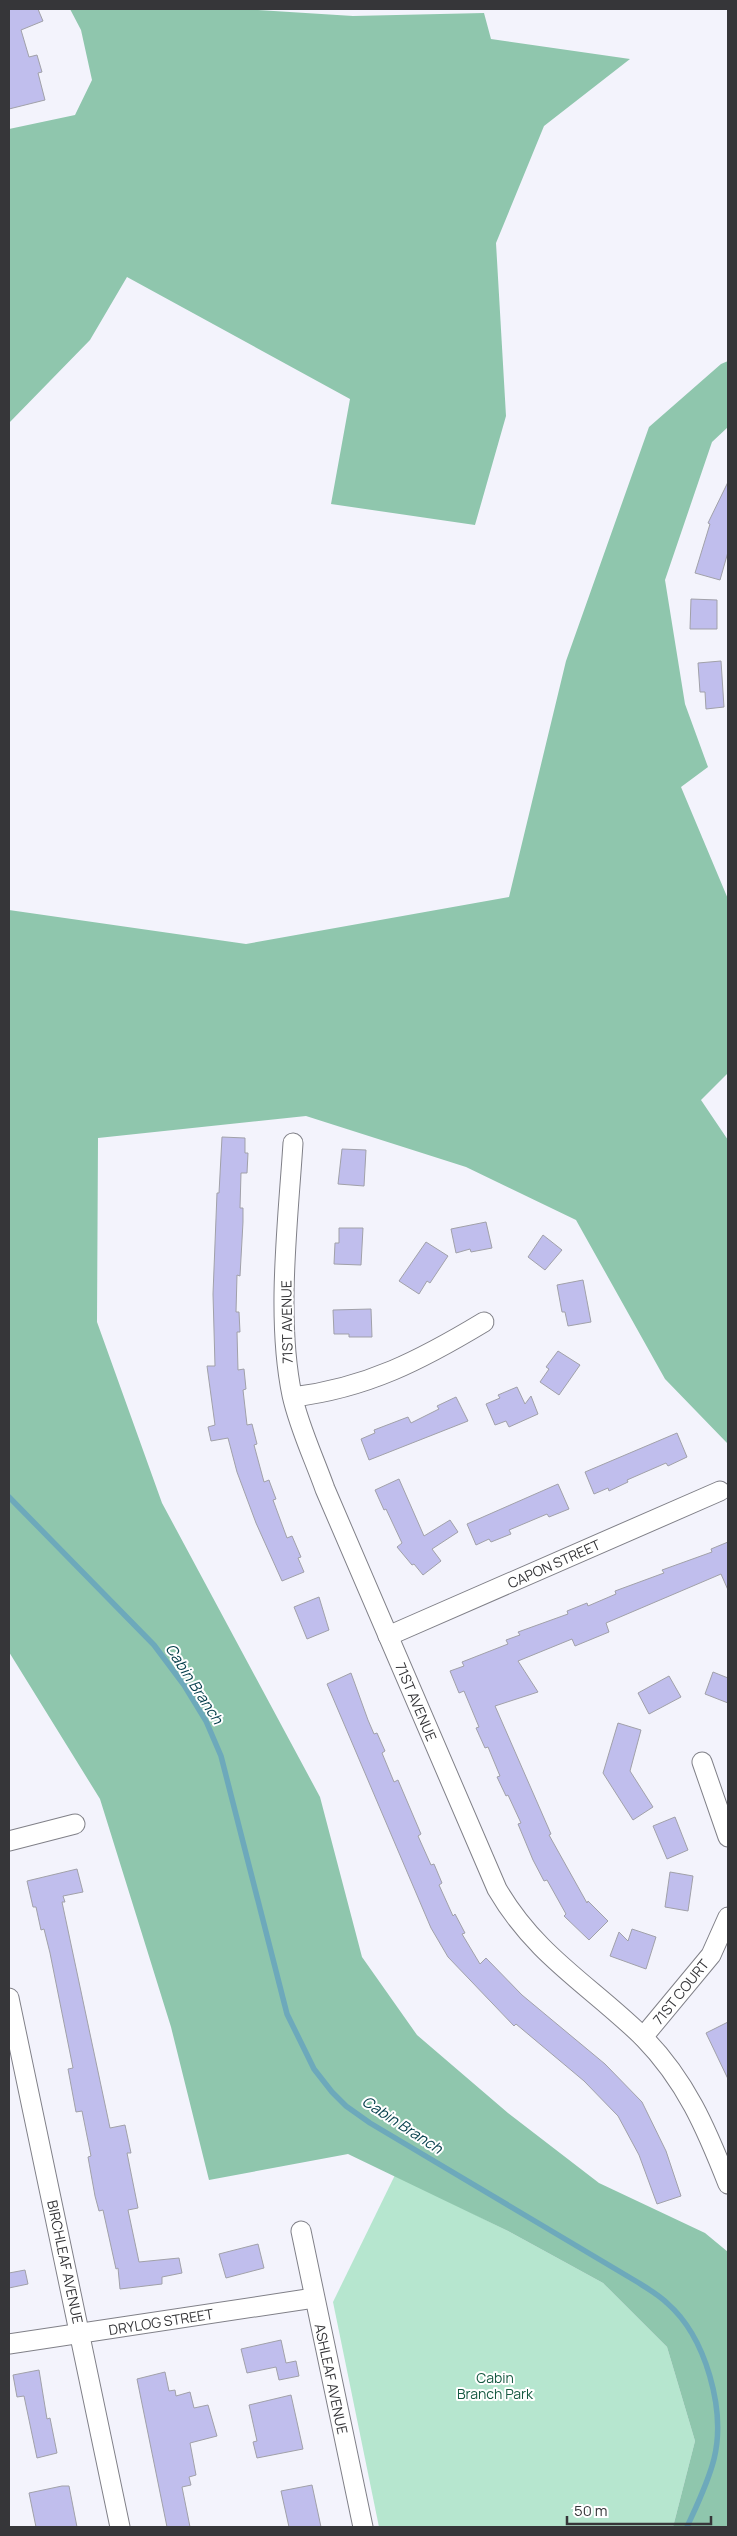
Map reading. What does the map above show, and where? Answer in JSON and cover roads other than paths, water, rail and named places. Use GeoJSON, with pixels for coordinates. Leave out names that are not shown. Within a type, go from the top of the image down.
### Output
{"type":"FeatureCollection","features":[{"type":"Feature","properties":{"kind":"street","name":"71ST AVENUE"},"geometry":{"type":"LineString","coordinates":[[293,1143],[285,1316],[288,1374],[292,1397],[325,1489],[497,1889],[528,1934],[545,1952],[643,2037],[670,2069],[693,2101],[728,2184]]}},
{"type":"Feature","properties":{"kind":"street"},"geometry":{"type":"LineString","coordinates":[[292,1397],[324,1393],[384,1376],[435,1351],[484,1322]]}},
{"type":"Feature","properties":{"kind":"street","name":"CAPON STREET"},"geometry":{"type":"LineString","coordinates":[[388,1636],[720,1491]]}},
{"type":"Feature","properties":{"kind":"street"},"geometry":{"type":"LineString","coordinates":[[702,1762],[728,1838]]}},
{"type":"Feature","properties":{"kind":"street"},"geometry":{"type":"LineString","coordinates":[[9,1841],[75,1824]]}},
{"type":"Feature","properties":{"kind":"street","name":"71ST COURT"},"geometry":{"type":"LineString","coordinates":[[643,2037],[711,1955],[728,1917]]}},
{"type":"Feature","properties":{"kind":"street","name":"BIRCHLEAF AVENUE"},"geometry":{"type":"LineString","coordinates":[[9,1998],[120,2527]]}},
{"type":"Feature","properties":{"kind":"street","name":"ASHLEAF AVENUE"},"geometry":{"type":"LineString","coordinates":[[301,2231],[363,2527]]}},
{"type":"Feature","properties":{"kind":"street","name":"DRYLOG STREET"},"geometry":{"type":"LineString","coordinates":[[9,2344],[80,2335],[314,2298]]}},
{"type":"Feature","properties":{"kind":"waterway","name":"Cabin Branch"},"geometry":{"type":"LineString","coordinates":[[9,1497],[154,1645],[184,1685],[206,1721],[221,1756],[287,2014],[314,2069],[332,2092],[346,2106],[370,2123],[653,2292],[681,2317],[702,2354],[710,2375],[717,2419],[717,2440],[714,2459],[709,2477],[687,2527]]}},
{"type":"Feature","properties":{"kind":"park label","name":"Cabin Branch Park"},"geometry":{"type":"Point","coordinates":[495,2386]}}]}
